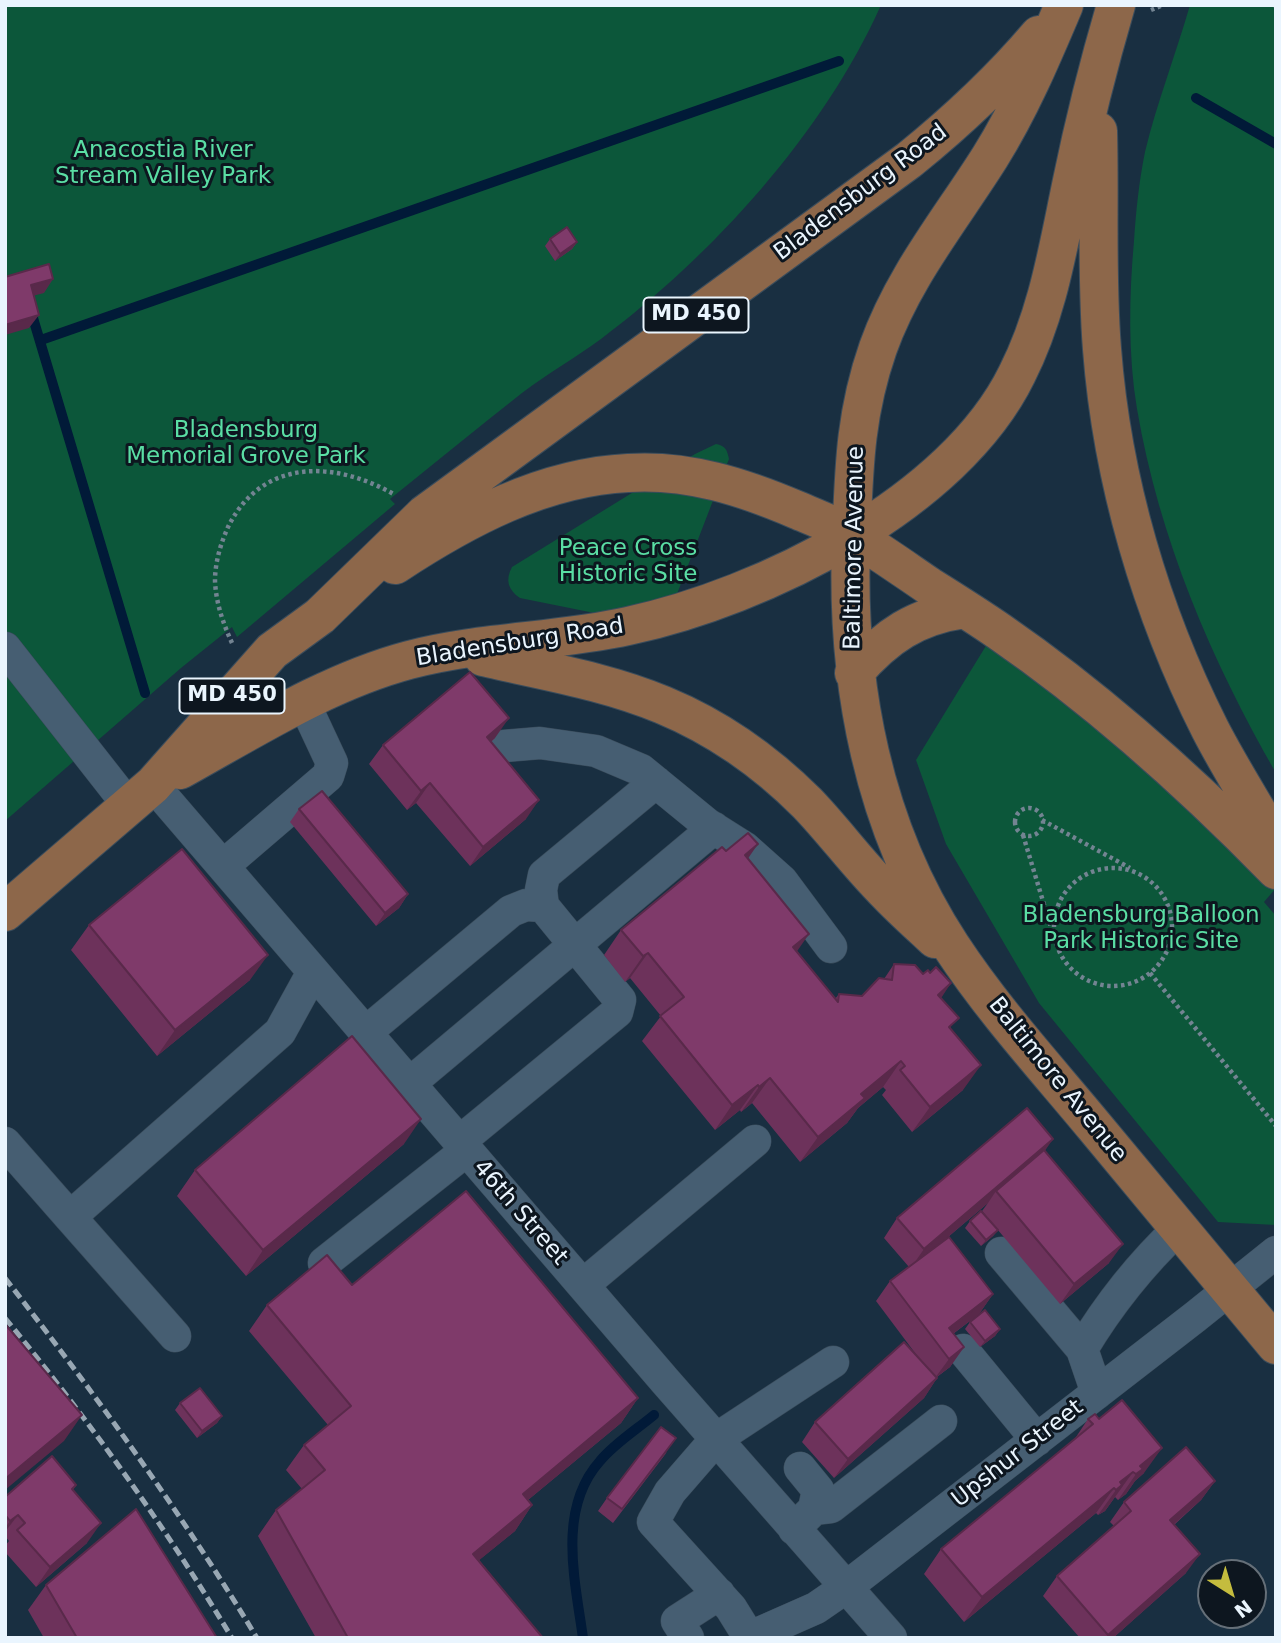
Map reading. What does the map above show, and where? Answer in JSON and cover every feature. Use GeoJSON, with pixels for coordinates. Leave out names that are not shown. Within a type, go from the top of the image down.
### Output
{"type":"FeatureCollection","features":[{"type":"Feature","properties":{"kind":"main road","name":"Baltimore Avenue"},"geometry":{"type":"LineString","coordinates":[[1063,5],[1015,115],[991,156],[916,268],[880,343],[861,406],[855,445],[850,602],[854,673],[872,764],[898,842],[913,877],[945,935],[1005,1019],[1276,1345]]}},
{"type":"Feature","properties":{"kind":"main road","name":"Bladensburg Road"},"geometry":{"type":"LineString","coordinates":[[141,795],[272,650],[320,616],[425,514],[940,134],[1002,76],[1063,5]]}},
{"type":"Feature","properties":{"kind":"main road","name":"Bladensburg Road"},"geometry":{"type":"LineString","coordinates":[[141,795],[303,701],[379,670],[453,650],[578,636],[671,616],[711,603],[775,576],[852,535],[946,467],[986,426],[1004,399],[1031,344],[1049,289],[1081,138],[1116,5]]}},
{"type":"Feature","properties":{"kind":"main road"},"geometry":{"type":"LineString","coordinates":[[1097,77],[1099,303],[1102,351],[1115,450],[1139,547],[1171,645],[1210,729],[1276,844]]}},
{"type":"Feature","properties":{"kind":"main road"},"geometry":{"type":"LineString","coordinates":[[320,616],[406,558],[474,518],[529,494],[593,477],[627,472],[668,473],[702,478],[770,498],[852,535],[965,609],[1049,668],[1149,748],[1276,870]]}},
{"type":"Feature","properties":{"kind":"main road"},"geometry":{"type":"LineString","coordinates":[[854,673],[883,643],[912,624],[936,614],[965,609]]}},
{"type":"Feature","properties":{"kind":"main road"},"geometry":{"type":"LineString","coordinates":[[453,650],[605,685],[637,695],[665,705],[725,737],[753,757],[805,802],[884,890],[973,975]]}},
{"type":"Feature","properties":{"kind":"main road","name":"MD 450"},"geometry":{"type":"LineString","coordinates":[[5,912],[141,795]]}},
{"type":"Feature","properties":{"kind":"street","name":"46th Street"},"geometry":{"type":"LineString","coordinates":[[5,648],[141,795],[223,866],[716,1439],[804,1519],[845,1588],[891,1638]]}},
{"type":"Feature","properties":{"kind":"street"},"geometry":{"type":"LineString","coordinates":[[223,866],[328,776],[332,763],[303,701]]}},
{"type":"Feature","properties":{"kind":"street"},"geometry":{"type":"LineString","coordinates":[[505,746],[540,743],[596,751],[641,770],[714,828],[745,848],[782,881],[831,947]]}},
{"type":"Feature","properties":{"kind":"street"},"geometry":{"type":"LineString","coordinates":[[324,1263],[617,1013],[620,1000],[543,906],[541,890],[544,875],[656,782]]}},
{"type":"Feature","properties":{"kind":"street"},"geometry":{"type":"LineString","coordinates":[[410,1084],[714,828]]}},
{"type":"Feature","properties":{"kind":"street"},"geometry":{"type":"LineString","coordinates":[[365,1033],[511,911],[526,905],[543,906]]}},
{"type":"Feature","properties":{"kind":"street"},"geometry":{"type":"LineString","coordinates":[[70,1217],[280,1032],[313,972]]}},
{"type":"Feature","properties":{"kind":"street"},"geometry":{"type":"LineString","coordinates":[[583,1285],[755,1141]]}},
{"type":"Feature","properties":{"kind":"street"},"geometry":{"type":"LineString","coordinates":[[5,1143],[175,1336]]}},
{"type":"Feature","properties":{"kind":"street"},"geometry":{"type":"LineString","coordinates":[[1082,1349],[1100,1320],[1146,1260],[1179,1228]]}},
{"type":"Feature","properties":{"kind":"street","name":"Upshur Street"},"geometry":{"type":"LineString","coordinates":[[749,1637],[816,1608],[845,1588],[1276,1252]]}},
{"type":"Feature","properties":{"kind":"street"},"geometry":{"type":"LineString","coordinates":[[1001,1253],[1082,1349],[1097,1393]]}},
{"type":"Feature","properties":{"kind":"street"},"geometry":{"type":"LineString","coordinates":[[963,1350],[1037,1440]]}},
{"type":"Feature","properties":{"kind":"street"},"geometry":{"type":"LineString","coordinates":[[749,1637],[731,1608],[653,1522],[670,1492],[716,1439],[833,1362]]}},
{"type":"Feature","properties":{"kind":"street"},"geometry":{"type":"LineString","coordinates":[[804,1519],[831,1507],[941,1421]]}},
{"type":"Feature","properties":{"kind":"street"},"geometry":{"type":"LineString","coordinates":[[800,1468],[818,1490],[804,1519]]}},
{"type":"Feature","properties":{"kind":"street"},"geometry":{"type":"LineString","coordinates":[[688,1638],[677,1621],[719,1594]]}},
{"type":"Feature","properties":{"kind":"path"},"geometry":{"type":"LineString","coordinates":[[232,643],[218,603],[215,580],[218,554],[236,512],[248,497],[261,487],[283,477],[302,471],[328,470],[366,481],[402,499]]}},
{"type":"Feature","properties":{"kind":"path"},"geometry":{"type":"LineString","coordinates":[[1034,810],[1042,820],[1137,872],[1154,883],[1166,900],[1172,917],[1171,938],[1164,957],[1150,973],[1132,983],[1112,987],[1091,983],[1074,972],[1060,956],[1023,835],[1015,823],[1015,818],[1021,811],[1034,810]]}},
{"type":"Feature","properties":{"kind":"path"},"geometry":{"type":"LineString","coordinates":[[1023,835],[1037,833],[1042,820]]}},
{"type":"Feature","properties":{"kind":"path"},"geometry":{"type":"LineString","coordinates":[[1053,937],[1054,916],[1061,896],[1074,881],[1095,869],[1116,867],[1137,872]]}},
{"type":"Feature","properties":{"kind":"path"},"geometry":{"type":"LineString","coordinates":[[1150,973],[1276,1126]]}},
{"type":"Feature","properties":{"kind":"green space"},"geometry":{"type":"Polygon","coordinates":[[[5,5],[881,5],[829,100],[797,145],[761,189],[684,270],[601,339],[522,393],[390,499],[395,504],[237,637],[232,627],[181,668],[5,821],[5,5]]]}},
{"type":"Feature","properties":{"kind":"green space"},"geometry":{"type":"Polygon","coordinates":[[[1190,5],[1276,5],[1276,773],[1230,687],[1190,597],[1159,504],[1134,389],[1130,304],[1139,185],[1150,133],[1190,5]]]}},
{"type":"Feature","properties":{"kind":"green space","name":"Peace Cross Historic Site"},"geometry":{"type":"Polygon","coordinates":[[[716,444],[726,449],[729,459],[672,607],[644,623],[520,598],[513,592],[508,580],[512,567],[695,454],[716,444]]]}},
{"type":"Feature","properties":{"kind":"green space","name":"Bladensburg Balloon Park Historic Site"},"geometry":{"type":"Polygon","coordinates":[[[992,636],[1104,722],[1276,888],[1264,902],[1276,916],[1276,1225],[1218,1222],[1039,1003],[946,844],[916,760],[992,636]]]}},
{"type":"Feature","properties":{"kind":"building"},"geometry":{"type":"Polygon","coordinates":[[[567,227],[577,242],[560,254],[550,239],[567,227]]]}},
{"type":"Feature","properties":{"kind":"building"},"geometry":{"type":"Polygon","coordinates":[[[49,264],[53,279],[31,285],[39,315],[5,325],[5,277],[49,264]]]}},
{"type":"Feature","properties":{"kind":"building"},"geometry":{"type":"Polygon","coordinates":[[[470,672],[509,718],[487,737],[539,800],[483,847],[430,783],[421,791],[383,745],[470,672]]]}},
{"type":"Feature","properties":{"kind":"building"},"geometry":{"type":"Polygon","coordinates":[[[322,791],[408,894],[385,913],[299,809],[322,791]]]}},
{"type":"Feature","properties":{"kind":"building"},"geometry":{"type":"Polygon","coordinates":[[[748,833],[758,844],[745,855],[809,934],[793,947],[838,1002],[839,994],[862,996],[879,978],[892,980],[894,964],[915,965],[923,974],[928,970],[930,973],[936,967],[951,983],[938,995],[959,1018],[949,1027],[981,1065],[930,1107],[900,1070],[905,1066],[901,1061],[861,1094],[865,1098],[818,1137],[770,1078],[732,1105],[660,1016],[684,997],[648,953],[643,956],[621,930],[722,847],[726,851],[748,833]]]}},
{"type":"Feature","properties":{"kind":"building"},"geometry":{"type":"Polygon","coordinates":[[[182,849],[268,955],[175,1030],[89,925],[182,849]]]}},
{"type":"Feature","properties":{"kind":"building"},"geometry":{"type":"Polygon","coordinates":[[[352,1036],[421,1119],[263,1250],[195,1170],[352,1036]]]}},
{"type":"Feature","properties":{"kind":"building"},"geometry":{"type":"Polygon","coordinates":[[[1027,1108],[1053,1139],[924,1249],[897,1218],[1027,1108]]]}},
{"type":"Feature","properties":{"kind":"building"},"geometry":{"type":"Polygon","coordinates":[[[1044,1150],[1123,1244],[1074,1284],[996,1191],[1044,1150]]]}},
{"type":"Feature","properties":{"kind":"building"},"geometry":{"type":"Polygon","coordinates":[[[466,1191],[638,1398],[523,1494],[532,1505],[473,1554],[543,1638],[348,1638],[276,1510],[325,1470],[304,1445],[351,1406],[267,1305],[327,1255],[352,1285],[466,1191]]]}},
{"type":"Feature","properties":{"kind":"building"},"geometry":{"type":"Polygon","coordinates":[[[981,1211],[998,1230],[986,1240],[970,1221],[981,1211]]]}},
{"type":"Feature","properties":{"kind":"building"},"geometry":{"type":"Polygon","coordinates":[[[949,1237],[993,1294],[949,1328],[964,1347],[949,1359],[890,1281],[949,1237]]]}},
{"type":"Feature","properties":{"kind":"building"},"geometry":{"type":"Polygon","coordinates":[[[985,1310],[1000,1329],[985,1341],[970,1322],[985,1310]]]}},
{"type":"Feature","properties":{"kind":"building"},"geometry":{"type":"Polygon","coordinates":[[[5,1324],[82,1415],[5,1479],[5,1324]]]}},
{"type":"Feature","properties":{"kind":"building"},"geometry":{"type":"Polygon","coordinates":[[[904,1342],[937,1378],[848,1459],[815,1422],[904,1342]]]}},
{"type":"Feature","properties":{"kind":"building"},"geometry":{"type":"Polygon","coordinates":[[[200,1388],[222,1416],[202,1431],[180,1403],[200,1388]]]}},
{"type":"Feature","properties":{"kind":"building"},"geometry":{"type":"Polygon","coordinates":[[[1122,1400],[1162,1448],[1140,1466],[1143,1469],[1136,1474],[1133,1472],[1120,1482],[1122,1485],[1116,1490],[1114,1488],[982,1597],[941,1549],[1093,1424],[1088,1419],[1095,1414],[1099,1419],[1122,1400]]]}},
{"type":"Feature","properties":{"kind":"building"},"geometry":{"type":"Polygon","coordinates":[[[661,1427],[676,1438],[622,1509],[607,1498],[661,1427]]]}},
{"type":"Feature","properties":{"kind":"building"},"geometry":{"type":"Polygon","coordinates":[[[1186,1447],[1215,1481],[1170,1520],[1200,1554],[1108,1635],[1057,1576],[1131,1511],[1124,1502],[1186,1447]]]}},
{"type":"Feature","properties":{"kind":"building"},"geometry":{"type":"Polygon","coordinates":[[[52,1456],[76,1485],[72,1489],[101,1523],[50,1567],[17,1530],[25,1523],[18,1515],[10,1521],[5,1515],[5,1497],[52,1456]]]}},
{"type":"Feature","properties":{"kind":"building"},"geometry":{"type":"Polygon","coordinates":[[[136,1509],[217,1638],[77,1638],[46,1585],[136,1509]]]}},
{"type":"Feature","properties":{"kind":"waterway"},"geometry":{"type":"LineString","coordinates":[[41,340],[839,61]]}},
{"type":"Feature","properties":{"kind":"waterway"},"geometry":{"type":"LineString","coordinates":[[1196,98],[1276,144]]}},
{"type":"Feature","properties":{"kind":"waterway"},"geometry":{"type":"LineString","coordinates":[[30,308],[145,693]]}},
{"type":"Feature","properties":{"kind":"waterway"},"geometry":{"type":"LineString","coordinates":[[583,1638],[572,1546],[578,1501],[587,1480],[606,1454],[654,1415]]}},
{"type":"Feature","properties":{"kind":"railway"},"geometry":{"type":"LineString","coordinates":[[5,1278],[136,1454],[257,1638]]}},
{"type":"Feature","properties":{"kind":"railway"},"geometry":{"type":"LineString","coordinates":[[5,1318],[125,1474],[232,1638]]}},
{"type":"Feature","properties":{"kind":"park label","name":"Anacostia River Stream Valley Park"},"geometry":{"type":"Point","coordinates":[163,164]}},
{"type":"Feature","properties":{"kind":"park label","name":"Bladensburg Memorial Grove Park"},"geometry":{"type":"Point","coordinates":[246,444]}}]}
